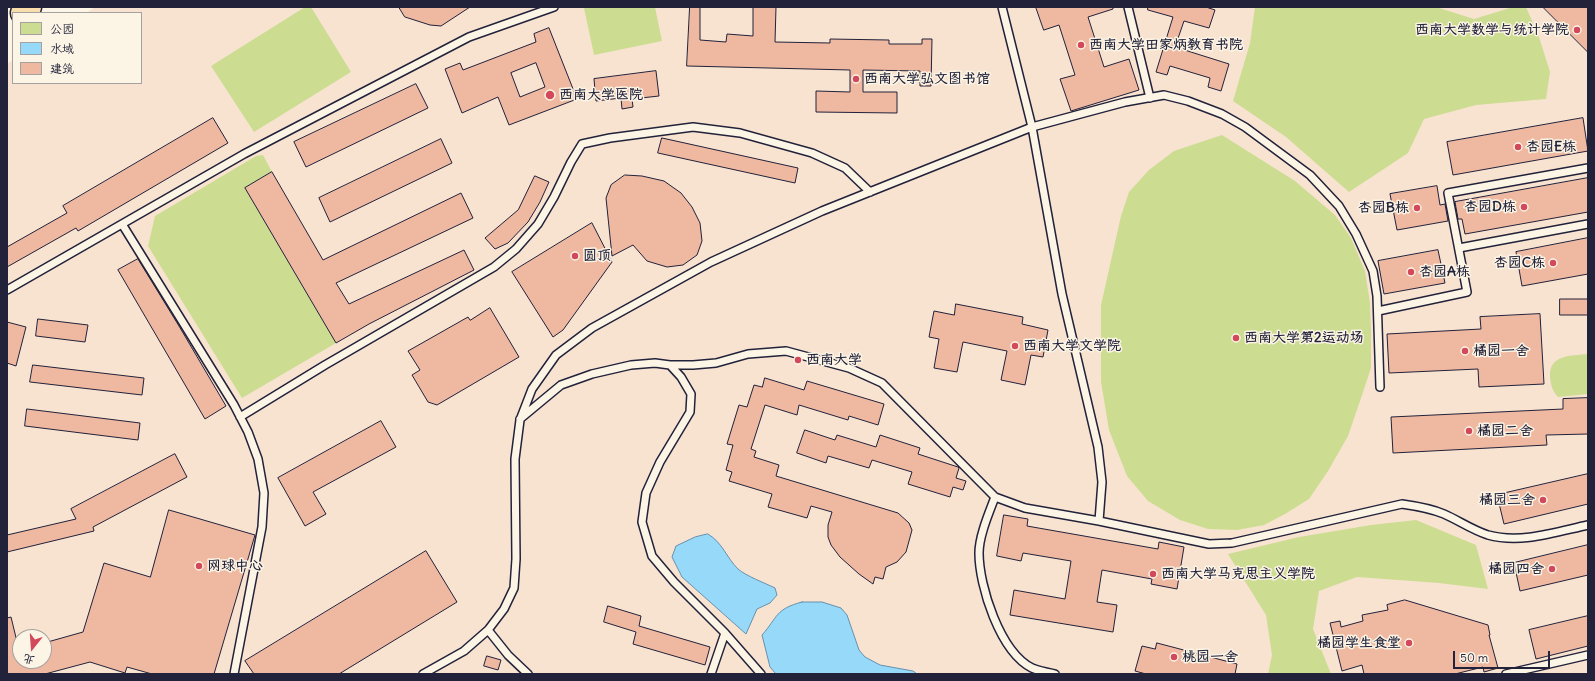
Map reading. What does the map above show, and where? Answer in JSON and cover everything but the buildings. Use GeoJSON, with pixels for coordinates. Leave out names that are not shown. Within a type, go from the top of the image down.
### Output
{"type":"FeatureCollection","features":[{"type":"Feature","properties":{"kind":"lane"},"geometry":{"type":"LineString","coordinates":[[7,290],[244,154],[461,42],[554,7]]}},
{"type":"Feature","properties":{"kind":"lane"},"geometry":{"type":"LineString","coordinates":[[1002,7],[1032,127],[1062,294],[1098,447],[1102,482],[1099,521]]}},
{"type":"Feature","properties":{"kind":"lane"},"geometry":{"type":"LineString","coordinates":[[1128,7],[1150,98]]}},
{"type":"Feature","properties":{"kind":"lane"},"geometry":{"type":"LineString","coordinates":[[422,674],[464,651],[488,630],[504,609],[514,588],[516,559],[515,458],[520,420],[532,389],[556,355],[592,328],[711,262],[815,214],[1032,127],[1125,102],[1164,95],[1188,101],[1222,114],[1244,127],[1310,175],[1339,206],[1356,234],[1373,271],[1378,311],[1380,387]]}},
{"type":"Feature","properties":{"kind":"lane"},"geometry":{"type":"LineString","coordinates":[[240,417],[325,365],[494,267],[516,250],[538,224],[582,144],[693,127],[740,133],[812,153],[846,168],[870,192]]}},
{"type":"Feature","properties":{"kind":"lane"},"geometry":{"type":"LineString","coordinates":[[1378,311],[1467,292],[1448,193],[1588,168]]}},
{"type":"Feature","properties":{"kind":"lane"},"geometry":{"type":"LineString","coordinates":[[122,224],[240,417],[248,432],[258,459],[264,493],[262,527],[234,674]]}},
{"type":"Feature","properties":{"kind":"lane"},"geometry":{"type":"LineString","coordinates":[[1459,248],[1588,224]]}},
{"type":"Feature","properties":{"kind":"lane"},"geometry":{"type":"LineString","coordinates":[[520,420],[561,385],[592,374],[631,365],[655,363],[693,365],[716,363],[748,354],[786,351],[849,368],[882,383],[994,497],[1025,508],[1099,521],[1208,544],[1232,543],[1402,504],[1423,507],[1443,514],[1488,535],[1511,538],[1540,536],[1588,525]]}},
{"type":"Feature","properties":{"kind":"lane"},"geometry":{"type":"LineString","coordinates":[[670,364],[681,377],[691,394],[690,412],[680,432],[660,462],[646,493],[642,522],[652,556],[674,582],[725,633],[761,674]]}},
{"type":"Feature","properties":{"kind":"lane"},"geometry":{"type":"LineString","coordinates":[[994,497],[984,528],[979,552],[981,574],[990,606],[1000,634],[1013,652],[1032,668],[1055,674]]}},
{"type":"Feature","properties":{"kind":"lane"},"geometry":{"type":"LineString","coordinates":[[488,630],[508,655],[528,674]]}},
{"type":"Feature","properties":{"kind":"lane"},"geometry":{"type":"LineString","coordinates":[[711,674],[725,633]]}},
{"type":"Feature","properties":{"kind":"lane"},"geometry":{"type":"LineString","coordinates":[[1506,674],[1588,655]]}},
{"type":"Feature","properties":{"kind":"shaded area","name":"西南大学"},"geometry":{"type":"Polygon","coordinates":[[[95,7],[1588,7],[1588,674],[7,674],[7,64],[12,61],[12,84],[142,84],[142,12],[88,12],[95,7]]]}},
{"type":"Feature","properties":{"kind":"green space"},"geometry":{"type":"Polygon","coordinates":[[[305,7],[311,7],[351,72],[254,132],[211,66],[305,7]]]}},
{"type":"Feature","properties":{"kind":"green space"},"geometry":{"type":"Polygon","coordinates":[[[655,7],[662,41],[594,55],[584,8],[655,7]]]}},
{"type":"Feature","properties":{"kind":"green space"},"geometry":{"type":"Polygon","coordinates":[[[1255,7],[1436,7],[1474,19],[1513,7],[1526,7],[1539,37],[1550,72],[1546,99],[1476,105],[1424,119],[1408,153],[1349,192],[1286,137],[1233,101],[1250,43],[1255,7]]]}},
{"type":"Feature","properties":{"kind":"green space","name":"西南大学第2运动场"},"geometry":{"type":"Polygon","coordinates":[[[1222,135],[1295,181],[1335,215],[1351,238],[1365,271],[1370,303],[1371,368],[1348,436],[1328,471],[1309,499],[1264,525],[1237,530],[1208,529],[1180,520],[1148,501],[1127,476],[1109,430],[1101,382],[1101,305],[1121,216],[1129,192],[1149,170],[1174,151],[1222,135]]]}},
{"type":"Feature","properties":{"kind":"green space"},"geometry":{"type":"Polygon","coordinates":[[[263,155],[272,172],[245,188],[336,343],[242,398],[148,246],[155,216],[256,156],[263,155]]]}},
{"type":"Feature","properties":{"kind":"green space"},"geometry":{"type":"Polygon","coordinates":[[[1588,354],[1588,394],[1558,397],[1553,390],[1550,380],[1553,364],[1557,360],[1568,356],[1588,354]]]}},
{"type":"Feature","properties":{"kind":"green space"},"geometry":{"type":"Polygon","coordinates":[[[1416,520],[1476,545],[1488,589],[1439,583],[1357,577],[1319,591],[1313,629],[1331,674],[1268,674],[1272,655],[1266,615],[1228,554],[1299,537],[1371,525],[1416,520]]]}},
{"type":"Feature","properties":{"kind":"water"},"geometry":{"type":"Polygon","coordinates":[[[708,534],[721,546],[741,572],[775,588],[777,595],[770,603],[757,609],[746,634],[682,577],[672,557],[676,546],[695,537],[708,534]]]}},
{"type":"Feature","properties":{"kind":"water"},"geometry":{"type":"Polygon","coordinates":[[[802,602],[822,602],[841,608],[847,615],[859,650],[865,657],[880,665],[913,671],[917,674],[776,674],[770,667],[762,635],[778,614],[793,605],[802,602]]]}},
{"type":"Feature","properties":{"kind":"place","name":"西南大学数学与统计学院"},"geometry":{"type":"Point","coordinates":[1577,30]}},
{"type":"Feature","properties":{"kind":"place","name":"西南大学田家炳教育书院"},"geometry":{"type":"Point","coordinates":[1081,45]}},
{"type":"Feature","properties":{"kind":"place","name":"西南大学弘文图书馆"},"geometry":{"type":"Point","coordinates":[856,79]}},
{"type":"Feature","properties":{"kind":"place","name":"西南大学医院"},"geometry":{"type":"Point","coordinates":[550,95]}},
{"type":"Feature","properties":{"kind":"place","name":"杏园E栋"},"geometry":{"type":"Point","coordinates":[1518,147]}},
{"type":"Feature","properties":{"kind":"place","name":"杏园D栋"},"geometry":{"type":"Point","coordinates":[1524,207]}},
{"type":"Feature","properties":{"kind":"place","name":"杏园B栋"},"geometry":{"type":"Point","coordinates":[1417,208]}},
{"type":"Feature","properties":{"kind":"place","name":"圆顶"},"geometry":{"type":"Point","coordinates":[575,256]}},
{"type":"Feature","properties":{"kind":"place","name":"杏园C栋"},"geometry":{"type":"Point","coordinates":[1553,263]}},
{"type":"Feature","properties":{"kind":"place","name":"杏园A栋"},"geometry":{"type":"Point","coordinates":[1411,272]}},
{"type":"Feature","properties":{"kind":"place","name":"西南大学第2运动场"},"geometry":{"type":"Point","coordinates":[1236,338]}},
{"type":"Feature","properties":{"kind":"place","name":"西南大学文学院"},"geometry":{"type":"Point","coordinates":[1015,346]}},
{"type":"Feature","properties":{"kind":"place","name":"橘园一舍"},"geometry":{"type":"Point","coordinates":[1465,351]}},
{"type":"Feature","properties":{"kind":"place","name":"西南大学"},"geometry":{"type":"Point","coordinates":[798,360]}},
{"type":"Feature","properties":{"kind":"place","name":"橘园二舍"},"geometry":{"type":"Point","coordinates":[1469,431]}},
{"type":"Feature","properties":{"kind":"place","name":"橘园三舍"},"geometry":{"type":"Point","coordinates":[1543,500]}},
{"type":"Feature","properties":{"kind":"place","name":"网球中心"},"geometry":{"type":"Point","coordinates":[199,566]}},
{"type":"Feature","properties":{"kind":"place","name":"橘园四舍"},"geometry":{"type":"Point","coordinates":[1552,569]}},
{"type":"Feature","properties":{"kind":"place","name":"西南大学马克思主义学院"},"geometry":{"type":"Point","coordinates":[1153,574]}},
{"type":"Feature","properties":{"kind":"place","name":"橘园学生食堂"},"geometry":{"type":"Point","coordinates":[1409,643]}},
{"type":"Feature","properties":{"kind":"place","name":"桃园一舍"},"geometry":{"type":"Point","coordinates":[1174,657]}}]}
